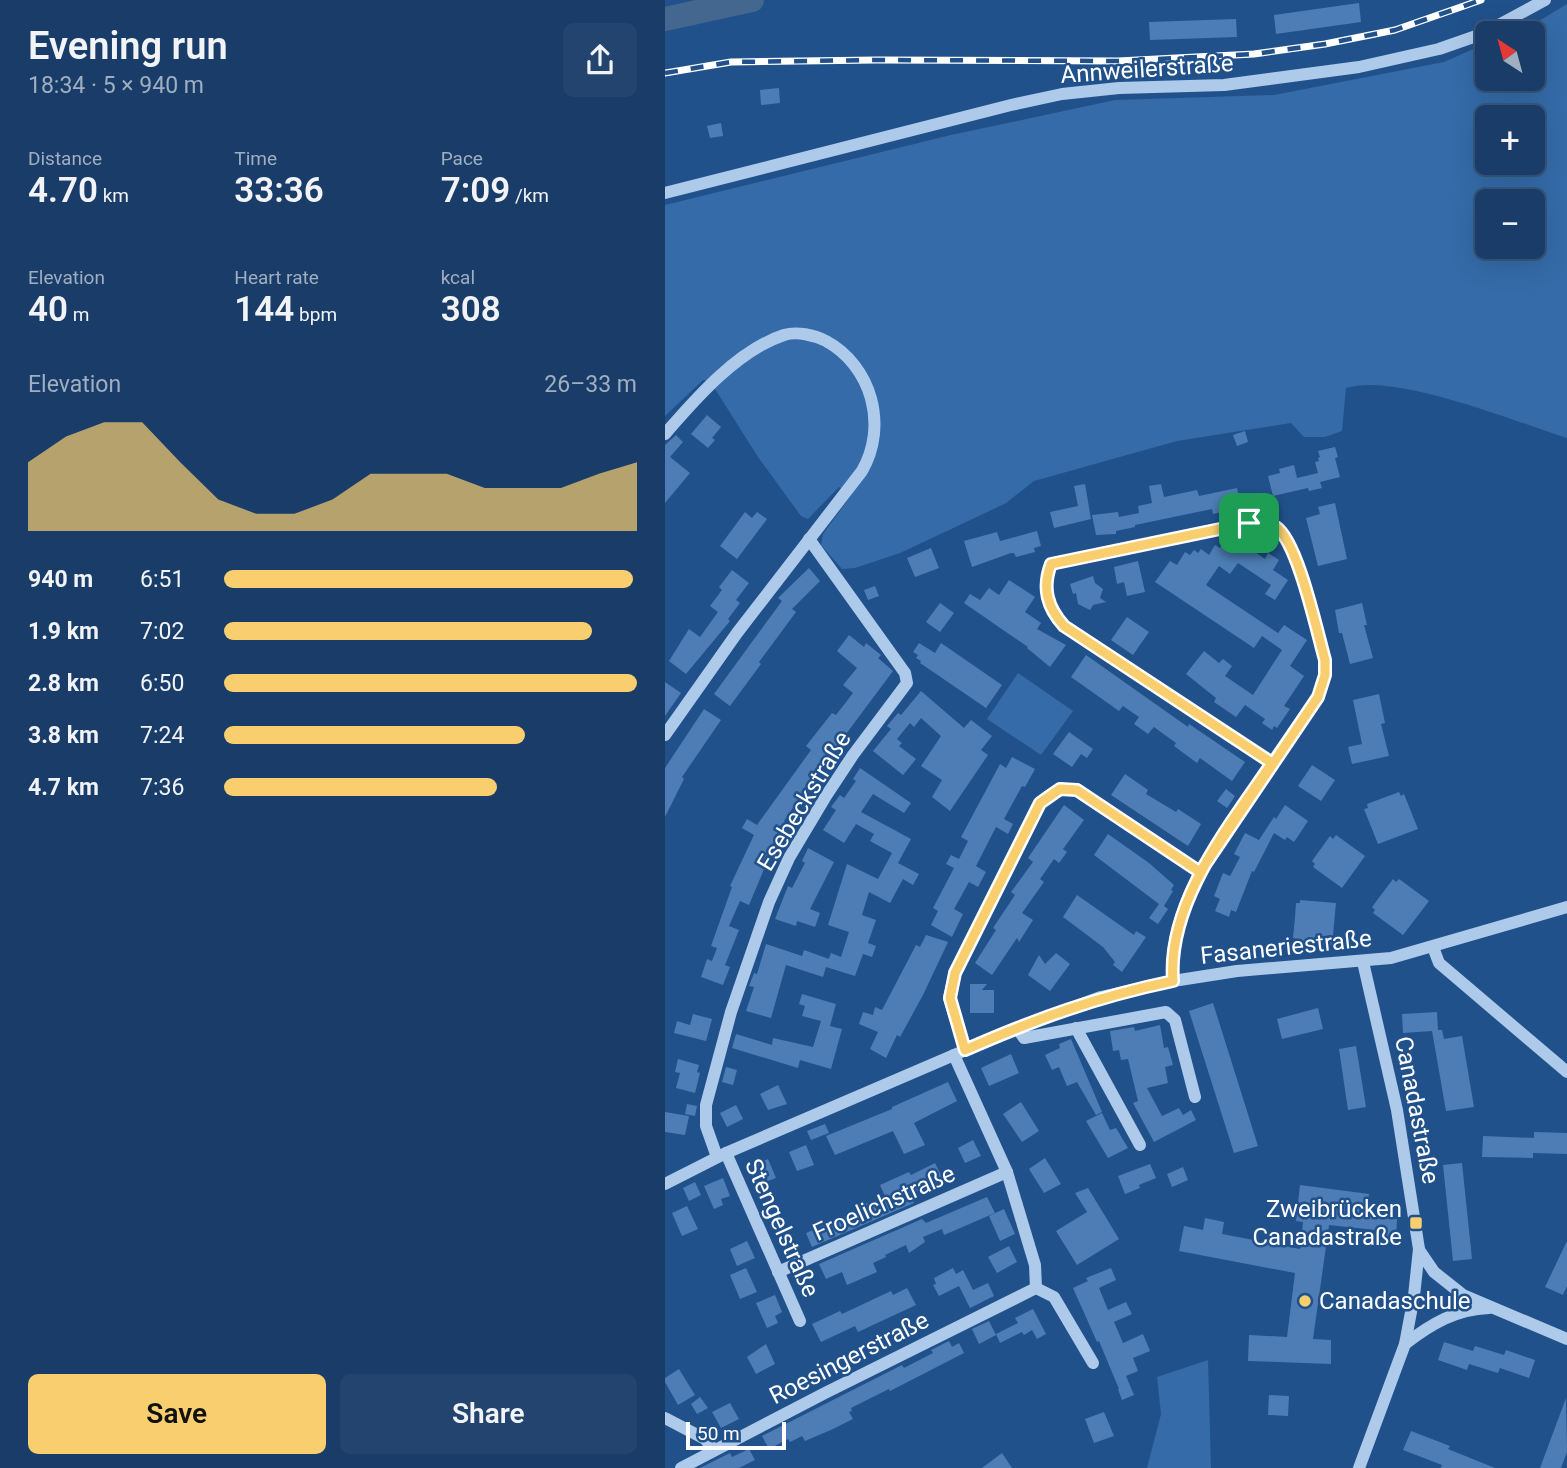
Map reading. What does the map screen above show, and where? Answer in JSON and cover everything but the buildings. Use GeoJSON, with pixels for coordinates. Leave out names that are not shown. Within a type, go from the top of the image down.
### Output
{"type":"FeatureCollection","features":[{"type":"Feature","properties":{"kind":"street","name":"Annweilerstraße"},"geometry":{"type":"LineString","coordinates":[[665,193],[1062,94],[1119,88],[1224,85],[1359,67],[1439,49],[1482,34],[1545,0]]}},
{"type":"Feature","properties":{"kind":"street"},"geometry":{"type":"LineString","coordinates":[[665,434],[723,372],[767,343],[786,334],[805,334],[838,347],[855,365],[872,398],[875,432],[868,460],[862,471],[737,633],[665,735]]}},
{"type":"Feature","properties":{"kind":"street"},"geometry":{"type":"LineString","coordinates":[[1173,981],[1171,962],[1179,925],[1200,872],[1318,697],[1325,675],[1325,660],[1289,541],[1274,525],[1263,522],[1249,523],[1051,564],[1046,587],[1048,603],[1064,626],[1272,763]]}},
{"type":"Feature","properties":{"kind":"street","name":"Esebeckstraße"},"geometry":{"type":"LineString","coordinates":[[722,1155],[706,1126],[706,1105],[731,1012],[769,902],[789,858],[826,796],[907,683],[905,673],[809,539]]}},
{"type":"Feature","properties":{"kind":"street"},"geometry":{"type":"LineString","coordinates":[[1093,1363],[1054,1297],[1036,1288],[1035,1265],[1007,1172],[959,1053],[950,998],[955,973],[1040,803],[1060,789],[1077,790],[1200,872]]}},
{"type":"Feature","properties":{"kind":"street","name":"Fasaneriestraße"},"geometry":{"type":"LineString","coordinates":[[665,1184],[722,1155],[1017,1028],[1101,997],[1173,981],[1237,971],[1391,958],[1567,907]]}},
{"type":"Feature","properties":{"kind":"street"},"geometry":{"type":"LineString","coordinates":[[1433,947],[1439,963],[1567,1072]]}},
{"type":"Feature","properties":{"kind":"street","name":"Canadastraße"},"geometry":{"type":"LineString","coordinates":[[1359,1468],[1405,1344],[1415,1296],[1419,1249],[1397,1110],[1363,962]]}},
{"type":"Feature","properties":{"kind":"street"},"geometry":{"type":"LineString","coordinates":[[1017,1028],[1024,1038],[1166,1012],[1175,1020],[1195,1097]]}},
{"type":"Feature","properties":{"kind":"street"},"geometry":{"type":"LineString","coordinates":[[1076,1028],[1140,1145]]}},
{"type":"Feature","properties":{"kind":"street","name":"Stengelstraße"},"geometry":{"type":"LineString","coordinates":[[722,1155],[800,1321]]}},
{"type":"Feature","properties":{"kind":"street","name":"Froelichstraße"},"geometry":{"type":"LineString","coordinates":[[778,1272],[1007,1172]]}},
{"type":"Feature","properties":{"kind":"street"},"geometry":{"type":"LineString","coordinates":[[1419,1249],[1434,1272],[1463,1295],[1567,1339]]}},
{"type":"Feature","properties":{"kind":"street","name":"Roesingerstraße"},"geometry":{"type":"LineString","coordinates":[[681,1468],[1036,1288]]}},
{"type":"Feature","properties":{"kind":"street"},"geometry":{"type":"LineString","coordinates":[[1405,1344],[1450,1315],[1495,1308]]}},
{"type":"Feature","properties":{"kind":"street"},"geometry":{"type":"LineString","coordinates":[[665,1418],[705,1439],[715,1450]]}},
{"type":"Feature","properties":{"kind":"shaded area"},"geometry":{"type":"Polygon","coordinates":[[[1567,4],[1567,438],[1424,393],[1367,385],[1346,388],[1342,431],[1325,437],[1304,437],[1291,423],[1177,441],[1034,481],[1006,503],[900,553],[855,568],[842,569],[821,545],[823,534],[852,494],[839,487],[808,519],[801,516],[758,457],[710,381],[703,380],[665,416],[665,205],[951,135],[1115,100],[1274,95],[1444,62],[1475,48],[1475,91],[1545,91],[1545,21],[1537,21],[1567,4]]]}},
{"type":"Feature","properties":{"kind":"shaded area"},"geometry":{"type":"Polygon","coordinates":[[[1018,673],[1073,711],[1041,755],[987,719],[1018,673]]]}},
{"type":"Feature","properties":{"kind":"shaded area"},"geometry":{"type":"Polygon","coordinates":[[[1208,1360],[1211,1468],[1147,1468],[1161,1414],[1157,1377],[1208,1360]]]}},
{"type":"Feature","properties":{"kind":"waterway"},"geometry":{"type":"LineString","coordinates":[[665,19],[752,0]]}},
{"type":"Feature","properties":{"kind":"railway"},"geometry":{"type":"LineString","coordinates":[[665,73],[731,62],[1118,61],[1254,54],[1395,30],[1481,0]]}},
{"type":"Feature","properties":{"kind":"place","name":"Zweibrücken Canadastraße"},"geometry":{"type":"Point","coordinates":[1416,1223]}},
{"type":"Feature","properties":{"kind":"place","name":"Canadaschule"},"geometry":{"type":"Point","coordinates":[1305,1301]}},
{"type":"Feature","properties":{"kind":"route"},"geometry":{"type":"LineString","coordinates":[[1249,523],[1051,564],[1046,587],[1048,603],[1064,626],[1272,763],[1221,838],[1200,872],[1179,925],[1171,962],[1173,981],[1101,997],[965,1050],[952,1012],[951,984],[1040,803],[1060,789],[1077,790],[1200,872],[1318,697],[1325,675],[1325,660],[1289,541],[1274,525],[1263,522],[1249,523]]}}]}
